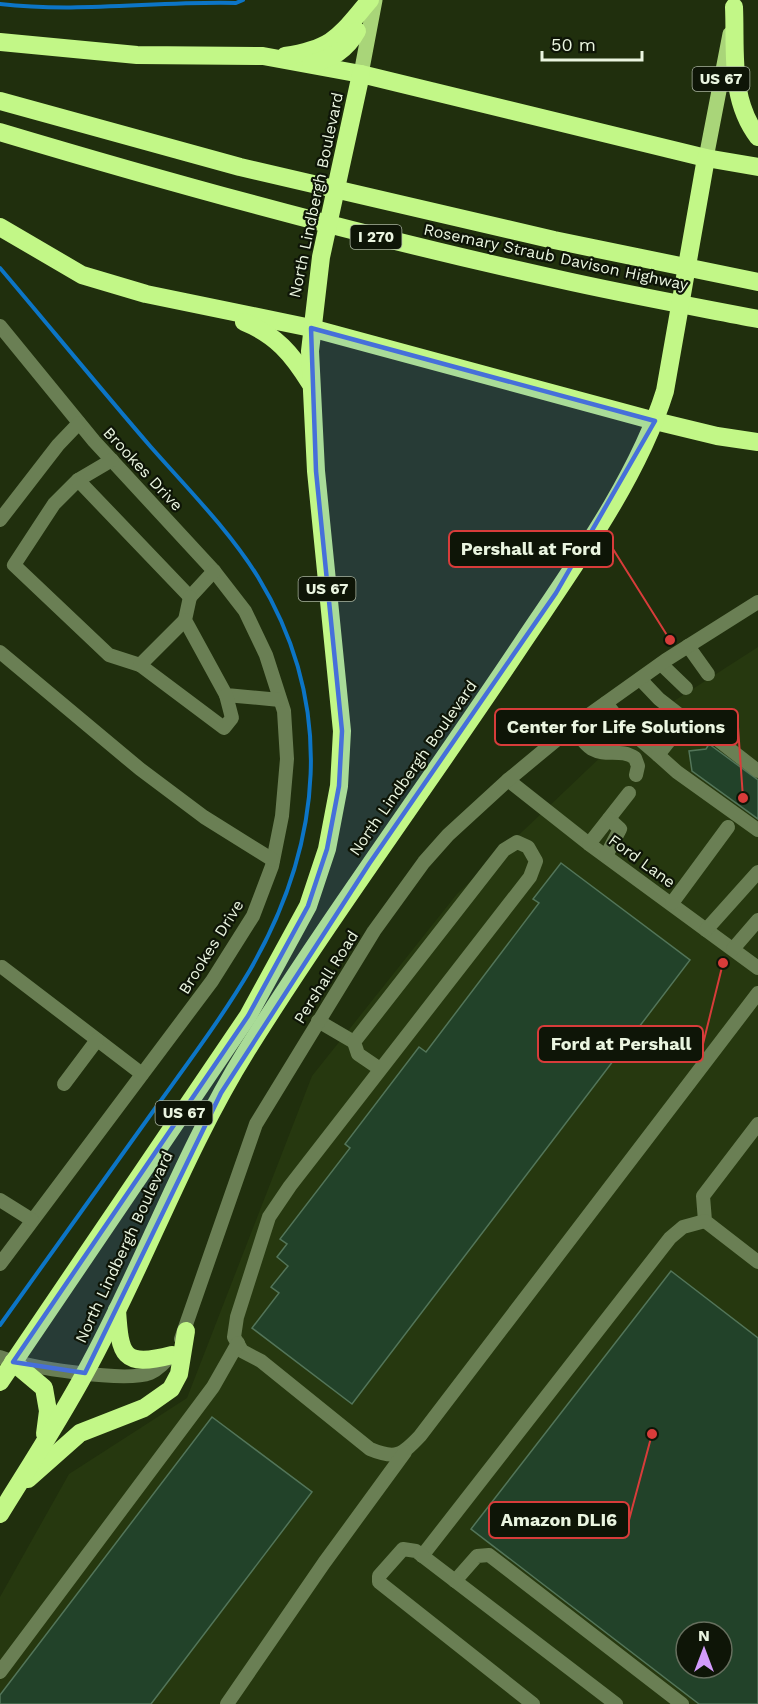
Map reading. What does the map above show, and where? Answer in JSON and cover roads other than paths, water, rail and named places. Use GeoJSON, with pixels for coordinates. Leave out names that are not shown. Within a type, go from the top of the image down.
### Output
{"type":"FeatureCollection","features":[{"type":"Feature","properties":{"kind":"highway"},"geometry":{"type":"LineString","coordinates":[[272,58],[305,53],[336,40],[373,0]]}},
{"type":"Feature","properties":{"kind":"highway"},"geometry":{"type":"LineString","coordinates":[[309,64],[330,59],[343,51],[352,41],[373,0]]}},
{"type":"Feature","properties":{"kind":"highway"},"geometry":{"type":"LineString","coordinates":[[734,3],[736,92],[744,117],[758,137]]}},
{"type":"Feature","properties":{"kind":"highway"},"geometry":{"type":"LineString","coordinates":[[0,42],[137,55],[272,58],[309,64],[361,74],[706,158],[758,167]]}},
{"type":"Feature","properties":{"kind":"highway","name":"North Lindbergh Boulevard"},"geometry":{"type":"LineString","coordinates":[[0,1382],[6,1359],[196,1095],[259,997],[308,906],[327,849],[339,786],[342,731],[310,384],[311,328],[321,257],[361,74]]}},
{"type":"Feature","properties":{"kind":"highway","name":"Rosemary Straub Davison Highway"},"geometry":{"type":"LineString","coordinates":[[0,101],[240,167],[554,240],[758,282]]}},
{"type":"Feature","properties":{"kind":"highway","name":"Rosemary Straub Davison Highway"},"geometry":{"type":"LineString","coordinates":[[0,132],[153,177],[367,234],[558,280],[758,319]]}},
{"type":"Feature","properties":{"kind":"highway","name":"North Lindbergh Boulevard"},"geometry":{"type":"LineString","coordinates":[[0,1514],[85,1373],[198,1136],[246,1051],[369,864],[468,725],[556,593],[634,465],[656,421],[672,355],[706,158]]}},
{"type":"Feature","properties":{"kind":"highway"},"geometry":{"type":"LineString","coordinates":[[0,227],[82,275],[146,294],[311,328],[656,421],[717,436],[758,442]]}},
{"type":"Feature","properties":{"kind":"highway"},"geometry":{"type":"LineString","coordinates":[[206,306],[261,328],[277,338],[294,358],[310,384]]}},
{"type":"Feature","properties":{"kind":"highway"},"geometry":{"type":"LineString","coordinates":[[117,1309],[119,1342],[123,1352],[132,1358],[145,1360],[172,1354]]}},
{"type":"Feature","properties":{"kind":"highway"},"geometry":{"type":"LineString","coordinates":[[13,1492],[80,1433],[144,1408],[171,1389],[179,1374],[186,1331]]}},
{"type":"Feature","properties":{"kind":"highway"},"geometry":{"type":"LineString","coordinates":[[6,1359],[44,1388],[48,1411],[44,1441]]}},
{"type":"Feature","properties":{"kind":"main road","name":"North Lindbergh Boulevard"},"geometry":{"type":"LineString","coordinates":[[361,74],[373,0]]}},
{"type":"Feature","properties":{"kind":"main road","name":"North Lindbergh Boulevard"},"geometry":{"type":"LineString","coordinates":[[706,158],[734,3]]}},
{"type":"Feature","properties":{"kind":"street","name":"Brookes Drive"},"geometry":{"type":"LineString","coordinates":[[0,326],[79,423],[214,571],[245,611],[266,655],[284,711],[287,759],[282,816],[273,860],[253,916],[212,981],[0,1264]]}},
{"type":"Feature","properties":{"kind":"street"},"geometry":{"type":"LineString","coordinates":[[0,520],[58,445],[79,423]]}},
{"type":"Feature","properties":{"kind":"street"},"geometry":{"type":"LineString","coordinates":[[112,460],[78,480],[54,504],[14,565],[109,655],[140,665],[224,728],[232,718],[226,695],[185,620]]}},
{"type":"Feature","properties":{"kind":"street"},"geometry":{"type":"LineString","coordinates":[[78,480],[190,597]]}},
{"type":"Feature","properties":{"kind":"street"},"geometry":{"type":"LineString","coordinates":[[140,665],[185,620],[190,597],[214,571]]}},
{"type":"Feature","properties":{"kind":"street","name":"Pershall Road"},"geometry":{"type":"LineString","coordinates":[[6,1359],[85,1373],[129,1376],[149,1373],[162,1366],[186,1331],[232,1186],[256,1125],[374,931],[424,862],[448,835],[508,780],[572,727],[661,664],[758,602]]}},
{"type":"Feature","properties":{"kind":"street"},"geometry":{"type":"LineString","coordinates":[[688,646],[708,674]]}},
{"type":"Feature","properties":{"kind":"street"},"geometry":{"type":"LineString","coordinates":[[0,652],[140,769],[204,817],[273,860]]}},
{"type":"Feature","properties":{"kind":"street"},"geometry":{"type":"LineString","coordinates":[[661,664],[686,688]]}},
{"type":"Feature","properties":{"kind":"street"},"geometry":{"type":"LineString","coordinates":[[640,679],[686,720],[695,722],[758,771]]}},
{"type":"Feature","properties":{"kind":"street"},"geometry":{"type":"LineString","coordinates":[[226,695],[280,700]]}},
{"type":"Feature","properties":{"kind":"street"},"geometry":{"type":"LineString","coordinates":[[606,703],[624,726],[677,772],[758,830]]}},
{"type":"Feature","properties":{"kind":"street"},"geometry":{"type":"LineString","coordinates":[[658,755],[686,720]]}},
{"type":"Feature","properties":{"kind":"street"},"geometry":{"type":"LineString","coordinates":[[572,727],[591,748],[599,752],[621,752],[635,758],[638,766],[636,776]]}},
{"type":"Feature","properties":{"kind":"street","name":"Ford Lane"},"geometry":{"type":"LineString","coordinates":[[508,780],[589,844],[758,968]]}},
{"type":"Feature","properties":{"kind":"street"},"geometry":{"type":"LineString","coordinates":[[589,844],[629,793]]}},
{"type":"Feature","properties":{"kind":"street"},"geometry":{"type":"LineString","coordinates":[[606,856],[620,829],[609,819]]}},
{"type":"Feature","properties":{"kind":"street"},"geometry":{"type":"LineString","coordinates":[[672,903],[728,827]]}},
{"type":"Feature","properties":{"kind":"street"},"geometry":{"type":"LineString","coordinates":[[354,1042],[504,850],[516,842],[528,847],[536,861],[530,877],[290,1186],[269,1217],[237,1317],[234,1337],[242,1350],[261,1361],[370,1449],[388,1456],[405,1452]]}},
{"type":"Feature","properties":{"kind":"street"},"geometry":{"type":"LineString","coordinates":[[706,930],[758,872]]}},
{"type":"Feature","properties":{"kind":"street"},"geometry":{"type":"LineString","coordinates":[[733,949],[758,920]]}},
{"type":"Feature","properties":{"kind":"street"},"geometry":{"type":"LineString","coordinates":[[2,967],[142,1074]]}},
{"type":"Feature","properties":{"kind":"street"},"geometry":{"type":"LineString","coordinates":[[227,1704],[405,1452],[520,1308],[758,993]]}},
{"type":"Feature","properties":{"kind":"street"},"geometry":{"type":"LineString","coordinates":[[318,1021],[354,1042],[358,1054],[380,1070]]}},
{"type":"Feature","properties":{"kind":"street"},"geometry":{"type":"LineString","coordinates":[[64,1084],[97,1040]]}},
{"type":"Feature","properties":{"kind":"street"},"geometry":{"type":"LineString","coordinates":[[758,1124],[703,1197],[705,1221],[758,1262]]}},
{"type":"Feature","properties":{"kind":"street"},"geometry":{"type":"LineString","coordinates":[[0,1200],[32,1220]]}},
{"type":"Feature","properties":{"kind":"street"},"geometry":{"type":"LineString","coordinates":[[422,1556],[672,1236],[683,1227],[705,1221]]}},
{"type":"Feature","properties":{"kind":"street"},"geometry":{"type":"LineString","coordinates":[[0,1672],[213,1386],[238,1343]]}},
{"type":"Feature","properties":{"kind":"street"},"geometry":{"type":"LineString","coordinates":[[533,1704],[379,1582],[379,1576],[403,1549],[416,1551],[616,1704]]}},
{"type":"Feature","properties":{"kind":"street"},"geometry":{"type":"LineString","coordinates":[[455,1581],[477,1556],[489,1555],[682,1704]]}},
{"type":"Feature","properties":{"kind":"waterway"},"geometry":{"type":"LineString","coordinates":[[0,4],[89,7],[236,3],[243,0]]}},
{"type":"Feature","properties":{"kind":"waterway"},"geometry":{"type":"LineString","coordinates":[[0,268],[220,526],[258,577],[283,625],[300,675],[309,724],[311,774],[305,824],[293,873],[275,922],[250,970],[204,1041],[0,1325]]}},
{"type":"Feature","properties":{"kind":"place","name":"Pershall at Ford"},"geometry":{"type":"Point","coordinates":[670,640]}},
{"type":"Feature","properties":{"kind":"place","name":"Center for Life Solutions"},"geometry":{"type":"Point","coordinates":[743,798]}},
{"type":"Feature","properties":{"kind":"place","name":"Ford at Pershall"},"geometry":{"type":"Point","coordinates":[723,963]}},
{"type":"Feature","properties":{"kind":"place","name":"Amazon DLI6"},"geometry":{"type":"Point","coordinates":[652,1434]}}]}
